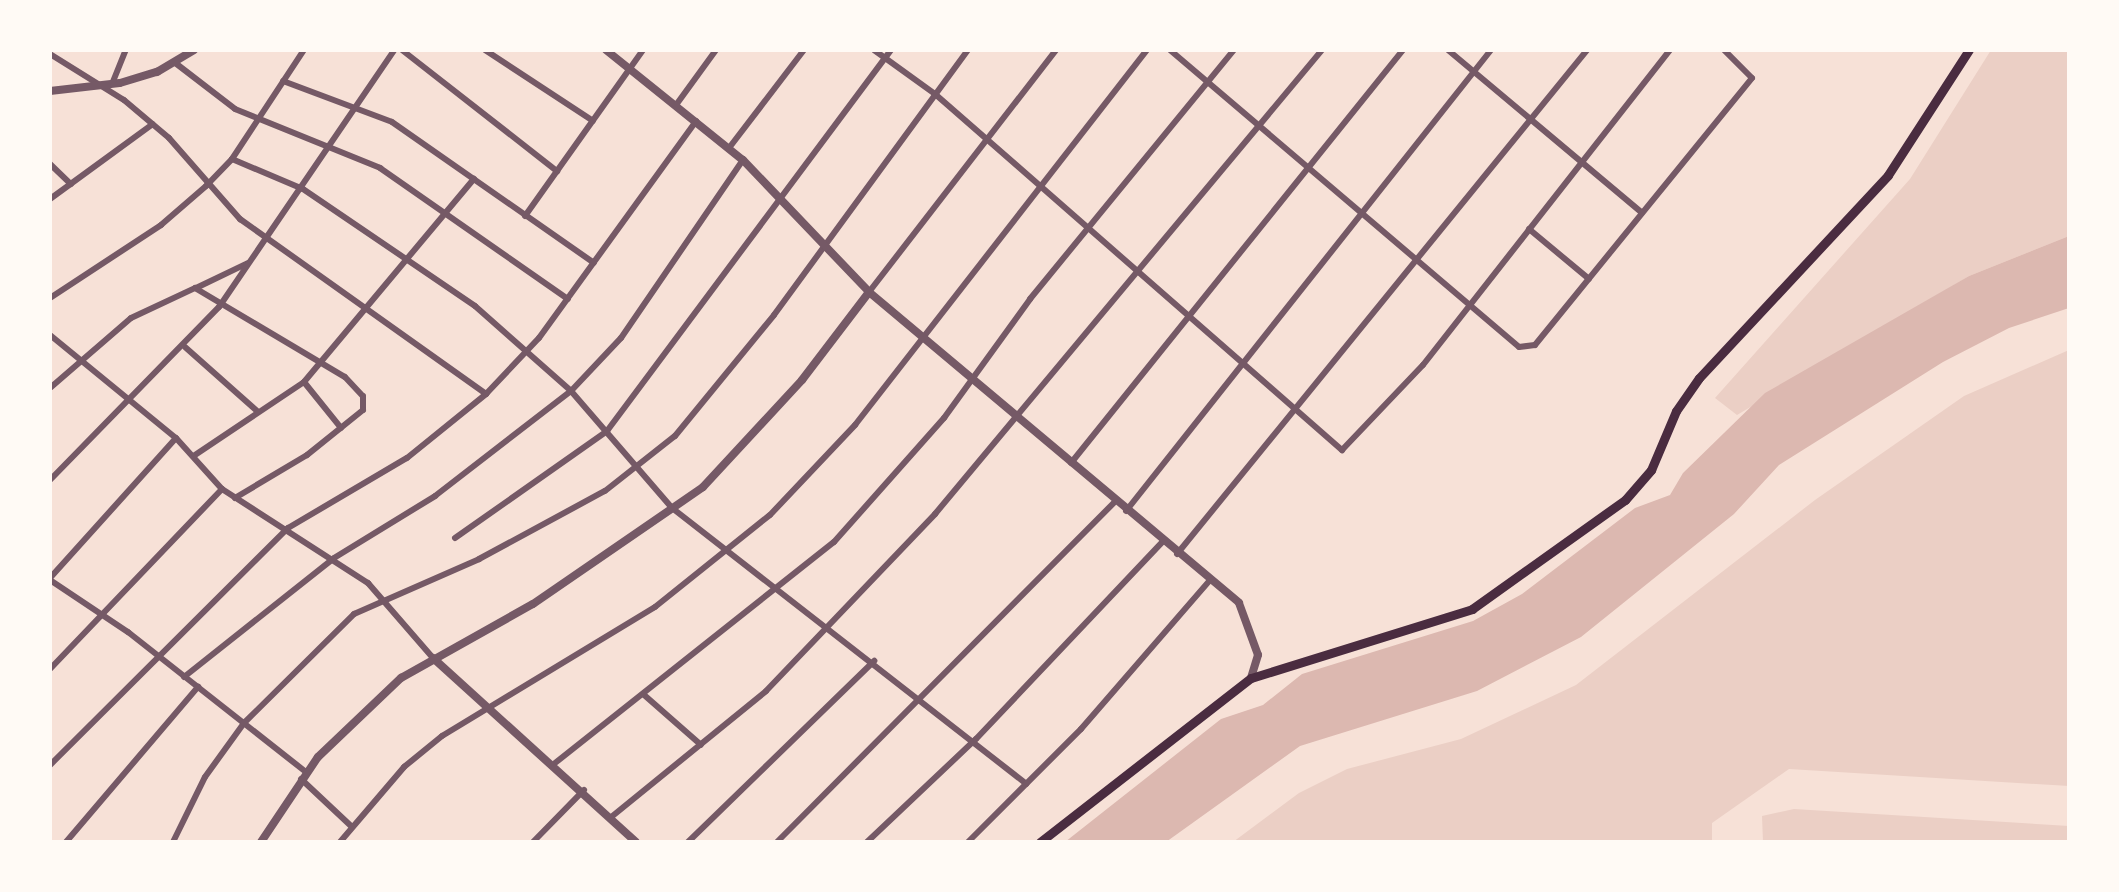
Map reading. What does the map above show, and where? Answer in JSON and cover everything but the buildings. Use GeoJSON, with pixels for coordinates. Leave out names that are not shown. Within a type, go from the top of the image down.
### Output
{"type":"FeatureCollection","features":[{"type":"Feature","properties":{"kind":"main road"},"geometry":{"type":"LineString","coordinates":[[1040,842],[1250,678],[1472,609],[1626,500],[1651,470],[1676,410],[1699,378],[1888,176],[1969,50]]}},
{"type":"Feature","properties":{"kind":"street"},"geometry":{"type":"LineString","coordinates":[[112,84],[126,50]]}},
{"type":"Feature","properties":{"kind":"street"},"geometry":{"type":"LineString","coordinates":[[50,91],[112,84],[174,62],[194,50]]}},
{"type":"Feature","properties":{"kind":"street"},"geometry":{"type":"LineString","coordinates":[[50,298],[160,226],[206,186],[232,159],[304,50]]}},
{"type":"Feature","properties":{"kind":"street"},"geometry":{"type":"LineString","coordinates":[[50,480],[129,397],[185,347],[223,302],[398,50],[558,170]]}},
{"type":"Feature","properties":{"kind":"street"},"geometry":{"type":"LineString","coordinates":[[485,50],[593,121]]}},
{"type":"Feature","properties":{"kind":"street"},"geometry":{"type":"LineString","coordinates":[[606,50],[743,160],[869,292],[1210,580],[1244,614],[1258,655],[1250,678]]}},
{"type":"Feature","properties":{"kind":"street"},"geometry":{"type":"LineString","coordinates":[[524,216],[643,50]]}},
{"type":"Feature","properties":{"kind":"street"},"geometry":{"type":"LineString","coordinates":[[676,105],[716,50]]}},
{"type":"Feature","properties":{"kind":"street"},"geometry":{"type":"LineString","coordinates":[[729,148],[804,50]]}},
{"type":"Feature","properties":{"kind":"street"},"geometry":{"type":"LineString","coordinates":[[874,50],[935,94],[1035,188],[1342,450],[1466,308],[1670,50]]}},
{"type":"Feature","properties":{"kind":"street"},"geometry":{"type":"LineString","coordinates":[[454,538],[606,431],[784,199],[891,50]]}},
{"type":"Feature","properties":{"kind":"street"},"geometry":{"type":"LineString","coordinates":[[173,842],[206,777],[244,723],[318,646],[382,597],[479,559],[639,470],[719,385],[968,50]]}},
{"type":"Feature","properties":{"kind":"street"},"geometry":{"type":"LineString","coordinates":[[261,842],[304,776],[363,710],[433,658],[534,604],[672,508],[750,439],[1056,50]]}},
{"type":"Feature","properties":{"kind":"street"},"geometry":{"type":"LineString","coordinates":[[340,842],[404,767],[490,706],[600,644],[724,552],[822,461],[1146,50]]}},
{"type":"Feature","properties":{"kind":"street"},"geometry":{"type":"LineString","coordinates":[[1170,50],[1466,308],[1519,347],[1535,346],[1752,78],[1724,50]]}},
{"type":"Feature","properties":{"kind":"street"},"geometry":{"type":"LineString","coordinates":[[554,763],[777,592],[876,498],[1234,50]]}},
{"type":"Feature","properties":{"kind":"street"},"geometry":{"type":"LineString","coordinates":[[610,818],[702,745],[826,627],[1020,419],[1322,50]]}},
{"type":"Feature","properties":{"kind":"street"},"geometry":{"type":"LineString","coordinates":[[1071,463],[1403,50]]}},
{"type":"Feature","properties":{"kind":"street"},"geometry":{"type":"LineString","coordinates":[[1448,50],[1642,213]]}},
{"type":"Feature","properties":{"kind":"street"},"geometry":{"type":"LineString","coordinates":[[1126,511],[1491,50]]}},
{"type":"Feature","properties":{"kind":"street"},"geometry":{"type":"LineString","coordinates":[[1176,555],[1587,50]]}},
{"type":"Feature","properties":{"kind":"street"},"geometry":{"type":"LineString","coordinates":[[50,54],[153,124],[206,186],[266,237],[486,394]]}},
{"type":"Feature","properties":{"kind":"street"},"geometry":{"type":"LineString","coordinates":[[174,62],[257,119],[333,146],[446,210],[568,299]]}},
{"type":"Feature","properties":{"kind":"street"},"geometry":{"type":"LineString","coordinates":[[283,80],[392,122],[594,263]]}},
{"type":"Feature","properties":{"kind":"street"},"geometry":{"type":"LineString","coordinates":[[50,765],[156,655],[288,528],[407,458],[486,394],[528,350],[568,299],[696,121]]}},
{"type":"Feature","properties":{"kind":"street"},"geometry":{"type":"LineString","coordinates":[[50,198],[153,124]]}},
{"type":"Feature","properties":{"kind":"street"},"geometry":{"type":"LineString","coordinates":[[232,159],[303,189],[407,258],[528,350],[571,391],[672,508],[724,552],[976,739],[1026,784]]}},
{"type":"Feature","properties":{"kind":"street"},"geometry":{"type":"LineString","coordinates":[[184,677],[334,558],[435,496],[571,391],[621,338],[743,160]]}},
{"type":"Feature","properties":{"kind":"street"},"geometry":{"type":"LineString","coordinates":[[50,164],[71,184]]}},
{"type":"Feature","properties":{"kind":"street"},"geometry":{"type":"LineString","coordinates":[[195,456],[304,382],[474,178]]}},
{"type":"Feature","properties":{"kind":"street"},"geometry":{"type":"LineString","coordinates":[[1529,229],[1589,279]]}},
{"type":"Feature","properties":{"kind":"street"},"geometry":{"type":"LineString","coordinates":[[50,388],[131,318],[248,262]]}},
{"type":"Feature","properties":{"kind":"street"},"geometry":{"type":"LineString","coordinates":[[195,288],[345,376],[365,402],[341,428],[235,498]]}},
{"type":"Feature","properties":{"kind":"street"},"geometry":{"type":"LineString","coordinates":[[50,335],[176,438],[222,489],[334,558],[382,597],[433,658],[584,790],[636,842]]}},
{"type":"Feature","properties":{"kind":"street"},"geometry":{"type":"LineString","coordinates":[[185,347],[257,411]]}},
{"type":"Feature","properties":{"kind":"street"},"geometry":{"type":"LineString","coordinates":[[304,382],[341,428]]}},
{"type":"Feature","properties":{"kind":"street"},"geometry":{"type":"LineString","coordinates":[[176,438],[50,579],[102,613],[244,723],[304,776],[351,826]]}},
{"type":"Feature","properties":{"kind":"street"},"geometry":{"type":"LineString","coordinates":[[50,669],[222,489]]}},
{"type":"Feature","properties":{"kind":"street"},"geometry":{"type":"LineString","coordinates":[[777,842],[1115,502]]}},
{"type":"Feature","properties":{"kind":"street"},"geometry":{"type":"LineString","coordinates":[[867,842],[976,739],[1162,542]]}},
{"type":"Feature","properties":{"kind":"street"},"geometry":{"type":"LineString","coordinates":[[968,842],[1026,784],[1210,580]]}},
{"type":"Feature","properties":{"kind":"street"},"geometry":{"type":"LineString","coordinates":[[688,842],[874,661]]}},
{"type":"Feature","properties":{"kind":"street"},"geometry":{"type":"LineString","coordinates":[[66,842],[198,687]]}},
{"type":"Feature","properties":{"kind":"street"},"geometry":{"type":"LineString","coordinates":[[643,694],[702,745]]}},
{"type":"Feature","properties":{"kind":"street"},"geometry":{"type":"LineString","coordinates":[[532,842],[584,790]]}},
{"type":"Feature","properties":{"kind":"shaded area"},"geometry":{"type":"Polygon","coordinates":[[[1991,50],[2069,50],[2069,236],[1969,276],[1737,415],[1715,398],[1910,179],[1991,50]]]}},
{"type":"Feature","properties":{"kind":"shaded area"},"geometry":{"type":"Polygon","coordinates":[[[2069,236],[2069,308],[2009,328],[1943,362],[1779,465],[1734,514],[1581,637],[1477,691],[1300,746],[1166,842],[1065,842],[1221,719],[1263,705],[1302,674],[1473,621],[1522,594],[1635,508],[1670,495],[1683,473],[1765,393],[1969,276],[2069,236]]]}},
{"type":"Feature","properties":{"kind":"shaded area"},"geometry":{"type":"Polygon","coordinates":[[[2069,350],[2069,786],[1789,769],[1712,823],[1712,842],[1233,842],[1299,793],[1347,769],[1461,739],[1576,685],[1815,500],[1964,396],[2069,350]]]}},
{"type":"Feature","properties":{"kind":"shaded area"},"geometry":{"type":"Polygon","coordinates":[[[1794,809],[2069,826],[2069,842],[1763,842],[1762,816],[1794,809]]]}}]}
